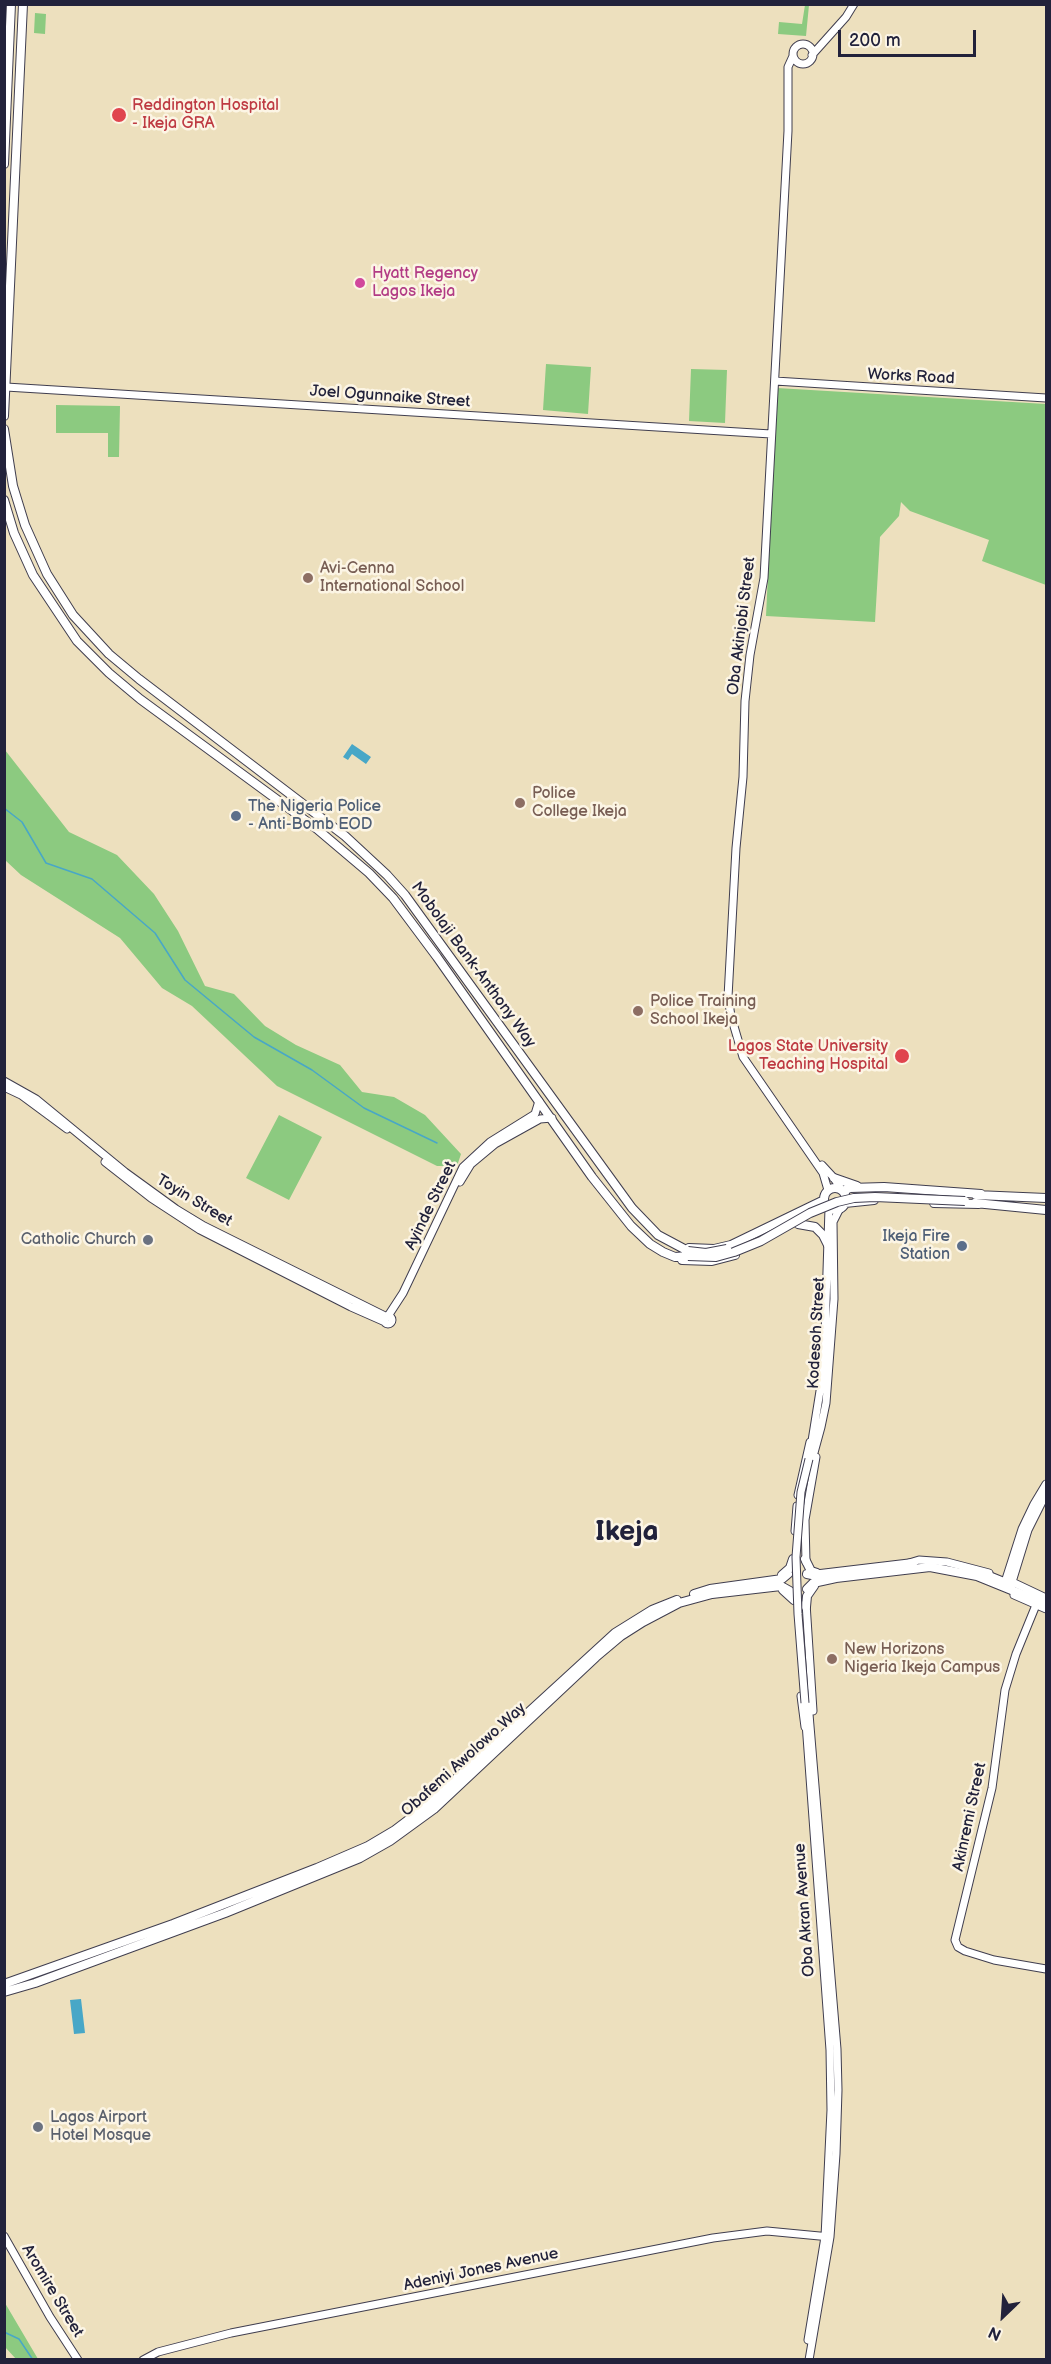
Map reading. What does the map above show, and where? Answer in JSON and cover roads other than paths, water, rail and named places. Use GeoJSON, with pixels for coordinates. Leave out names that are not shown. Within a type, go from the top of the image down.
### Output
{"type":"FeatureCollection","features":[{"type":"Feature","properties":{"kind":"main road"},"geometry":{"type":"LineString","coordinates":[[4,164],[11,4]]}},
{"type":"Feature","properties":{"kind":"main road"},"geometry":{"type":"LineString","coordinates":[[4,416],[24,4]]}},
{"type":"Feature","properties":{"kind":"main road"},"geometry":{"type":"LineString","coordinates":[[4,79],[9,71]]}},
{"type":"Feature","properties":{"kind":"main road","name":"Mobolaji Bank-Anthony Way"},"geometry":{"type":"LineString","coordinates":[[4,429],[17,504],[36,555],[73,615],[117,660],[359,848],[392,879],[638,1215],[658,1236],[686,1252],[706,1253],[732,1248],[808,1210],[849,1195],[878,1193],[965,1199],[980,1204],[1047,1210]]}},
{"type":"Feature","properties":{"kind":"main road","name":"Mobolaji Bank-Anthony Way"},"geometry":{"type":"LineString","coordinates":[[4,500],[14,533],[27,561],[70,632],[110,673],[317,829],[382,887],[437,957],[592,1177],[631,1226],[650,1244],[675,1257],[686,1252]]}},
{"type":"Feature","properties":{"kind":"main road"},"geometry":{"type":"LineString","coordinates":[[163,715],[171,718],[176,714],[171,704]]}},
{"type":"Feature","properties":{"kind":"main road"},"geometry":{"type":"LineString","coordinates":[[186,731],[178,723],[178,718],[184,717],[193,721]]}},
{"type":"Feature","properties":{"kind":"main road"},"geometry":{"type":"LineString","coordinates":[[531,1088],[540,1082]]}},
{"type":"Feature","properties":{"kind":"main road"},"geometry":{"type":"LineString","coordinates":[[834,1178],[861,1187]]}},
{"type":"Feature","properties":{"kind":"main road"},"geometry":{"type":"LineString","coordinates":[[827,1205],[828,1190],[834,1188],[842,1190],[884,1187],[981,1194]]}},
{"type":"Feature","properties":{"kind":"main road"},"geometry":{"type":"LineString","coordinates":[[884,1187],[881,1192],[884,1201]]}},
{"type":"Feature","properties":{"kind":"main road"},"geometry":{"type":"LineString","coordinates":[[842,1190],[846,1196],[843,1205]]}},
{"type":"Feature","properties":{"kind":"main road","name":"Mobolaji Bank-Anthony Way"},"geometry":{"type":"LineString","coordinates":[[965,1199],[981,1194],[1047,1198]]}},
{"type":"Feature","properties":{"kind":"main road"},"geometry":{"type":"LineString","coordinates":[[686,1252],[731,1245],[784,1219],[827,1205],[884,1201],[980,1204]]}},
{"type":"Feature","properties":{"kind":"main road"},"geometry":{"type":"LineString","coordinates":[[675,1257],[701,1261],[725,1259],[767,1242],[827,1205]]}},
{"type":"Feature","properties":{"kind":"main road"},"geometry":{"type":"LineString","coordinates":[[784,1219],[790,1220],[790,1228]]}},
{"type":"Feature","properties":{"kind":"main road"},"geometry":{"type":"LineString","coordinates":[[798,1224],[810,1225],[819,1231],[828,1245]]}},
{"type":"Feature","properties":{"kind":"main road"},"geometry":{"type":"LineString","coordinates":[[775,1583],[790,1568],[793,1559]]}},
{"type":"Feature","properties":{"kind":"main road"},"geometry":{"type":"LineString","coordinates":[[806,1559],[811,1571],[828,1575]]}},
{"type":"Feature","properties":{"kind":"main road"},"geometry":{"type":"LineString","coordinates":[[807,1589],[810,1583],[807,1574],[828,1575],[911,1565],[940,1566],[977,1576],[1034,1599],[1047,1600]]}},
{"type":"Feature","properties":{"kind":"main road","name":"Obafemi Awolowo Way"},"geometry":{"type":"LineString","coordinates":[[4,1984],[360,1858],[416,1824],[621,1636],[679,1601],[775,1583],[798,1569],[807,1574]]}},
{"type":"Feature","properties":{"kind":"main road"},"geometry":{"type":"LineString","coordinates":[[789,1574],[786,1584],[792,1594]]}},
{"type":"Feature","properties":{"kind":"main road"},"geometry":{"type":"LineString","coordinates":[[806,1606],[809,1591],[828,1575]]}},
{"type":"Feature","properties":{"kind":"main road","name":"Obafemi Awolowo Way"},"geometry":{"type":"LineString","coordinates":[[775,1583],[792,1594],[801,1593],[828,1575]]}},
{"type":"Feature","properties":{"kind":"main road","name":"Obafemi Awolowo Way"},"geometry":{"type":"LineString","coordinates":[[4,1992],[214,1917],[319,1871]]}},
{"type":"Feature","properties":{"kind":"street"},"geometry":{"type":"LineString","coordinates":[[789,73],[792,67],[799,63],[808,63],[823,40],[846,17],[854,4]]}},
{"type":"Feature","properties":{"kind":"street"},"geometry":{"type":"LineString","coordinates":[[799,63],[793,56],[796,48],[823,40]]}},
{"type":"Feature","properties":{"kind":"street"},"geometry":{"type":"LineString","coordinates":[[803,45],[811,49],[813,55]]}},
{"type":"Feature","properties":{"kind":"street","name":"Oba Akinjobi Street"},"geometry":{"type":"LineString","coordinates":[[793,56],[789,64],[788,131],[764,578],[750,655],[728,982],[731,1016],[743,1057],[823,1173],[828,1190]]}},
{"type":"Feature","properties":{"kind":"street","name":"Works Road"},"geometry":{"type":"LineString","coordinates":[[775,381],[1047,398]]}},
{"type":"Feature","properties":{"kind":"street","name":"Joel Ogunnaike Street"},"geometry":{"type":"LineString","coordinates":[[6,387],[771,434]]}},
{"type":"Feature","properties":{"kind":"street"},"geometry":{"type":"LineString","coordinates":[[742,1049],[842,1190]]}},
{"type":"Feature","properties":{"kind":"street","name":"Toyin Street"},"geometry":{"type":"LineString","coordinates":[[4,1081],[36,1099],[125,1172],[176,1209],[204,1226],[388,1318]]}},
{"type":"Feature","properties":{"kind":"street","name":"Toyin Street"},"geometry":{"type":"LineString","coordinates":[[4,1087],[21,1095],[47,1114],[122,1176],[188,1223],[351,1307],[388,1318]]}},
{"type":"Feature","properties":{"kind":"street","name":"Ayinde Street"},"geometry":{"type":"LineString","coordinates":[[388,1318],[403,1293],[463,1167],[490,1142],[535,1114],[539,1101]]}},
{"type":"Feature","properties":{"kind":"street","name":"Ayinde Street"},"geometry":{"type":"LineString","coordinates":[[388,1318],[411,1286],[463,1176],[471,1164],[495,1143],[540,1119],[552,1118]]}},
{"type":"Feature","properties":{"kind":"street","name":"Kodesoh Street"},"geometry":{"type":"LineString","coordinates":[[810,1460],[825,1360],[827,1205]]}},
{"type":"Feature","properties":{"kind":"street","name":"Kodesoh Street"},"geometry":{"type":"LineString","coordinates":[[810,1460],[821,1427],[830,1367],[834,1299],[833,1222],[843,1205]]}},
{"type":"Feature","properties":{"kind":"street"},"geometry":{"type":"LineString","coordinates":[[789,1574],[793,1567],[802,1471],[817,1419]]}},
{"type":"Feature","properties":{"kind":"street"},"geometry":{"type":"LineString","coordinates":[[807,1574],[806,1520],[821,1427]]}},
{"type":"Feature","properties":{"kind":"street","name":"Oba Akran Avenue"},"geometry":{"type":"LineString","coordinates":[[807,2360],[827,2237],[831,2078],[809,1734],[798,1614],[796,1557],[801,1492],[810,1460]]}},
{"type":"Feature","properties":{"kind":"street"},"geometry":{"type":"LineString","coordinates":[[1009,1581],[1024,1523],[1047,1485]]}},
{"type":"Feature","properties":{"kind":"street"},"geometry":{"type":"LineString","coordinates":[[1009,1581],[1028,1530],[1047,1494]]}},
{"type":"Feature","properties":{"kind":"street"},"geometry":{"type":"LineString","coordinates":[[796,1518],[800,1523],[806,1520]]}},
{"type":"Feature","properties":{"kind":"street"},"geometry":{"type":"LineString","coordinates":[[911,1565],[925,1560],[955,1563],[1009,1581],[1047,1600]]}},
{"type":"Feature","properties":{"kind":"street"},"geometry":{"type":"LineString","coordinates":[[911,1565],[973,1577],[1034,1599],[1047,1609]]}},
{"type":"Feature","properties":{"kind":"street"},"geometry":{"type":"LineString","coordinates":[[807,1589],[806,1606],[814,1724],[809,1734]]}},
{"type":"Feature","properties":{"kind":"street"},"geometry":{"type":"LineString","coordinates":[[792,1594],[809,1734]]}},
{"type":"Feature","properties":{"kind":"street","name":"Akinremi Street"},"geometry":{"type":"LineString","coordinates":[[1034,1599],[1005,1690],[992,1788],[955,1940],[958,1947],[965,1951],[993,1960],[1047,1969]]}},
{"type":"Feature","properties":{"kind":"street"},"geometry":{"type":"LineString","coordinates":[[797,1638],[798,1634],[802,1633],[808,1637]]}},
{"type":"Feature","properties":{"kind":"street","name":"Adeniyi Jones Avenue"},"geometry":{"type":"LineString","coordinates":[[142,2360],[158,2352],[231,2333],[712,2238],[767,2231],[827,2237]]}},
{"type":"Feature","properties":{"kind":"street","name":"Aromire Street"},"geometry":{"type":"LineString","coordinates":[[4,2236],[78,2360]]}},
{"type":"Feature","properties":{"kind":"water"},"geometry":{"type":"Polygon","coordinates":[[[352,744],[371,757],[366,764],[352,754],[348,760],[343,757],[352,744]]]}},
{"type":"Feature","properties":{"kind":"water"},"geometry":{"type":"Polygon","coordinates":[[[81,1999],[85,2033],[74,2034],[70,2000],[81,1999]]]}},
{"type":"Feature","properties":{"kind":"waterway"},"geometry":{"type":"LineString","coordinates":[[4,808],[22,822],[46,863],[92,879],[155,933],[185,980],[254,1037],[312,1070],[364,1108],[437,1143]]}},
{"type":"Feature","properties":{"kind":"waterway"},"geometry":{"type":"LineString","coordinates":[[4,2332],[19,2339],[33,2360]]}},
{"type":"Feature","properties":{"kind":"place","name":"Reddington Hospital - Ikeja GRA"},"geometry":{"type":"Point","coordinates":[119,115]}},
{"type":"Feature","properties":{"kind":"place","name":"Hyatt Regency Lagos Ikeja"},"geometry":{"type":"Point","coordinates":[360,283]}},
{"type":"Feature","properties":{"kind":"place","name":"Avi-Cenna International School"},"geometry":{"type":"Point","coordinates":[308,578]}},
{"type":"Feature","properties":{"kind":"place","name":"Police College Ikeja"},"geometry":{"type":"Point","coordinates":[520,803]}},
{"type":"Feature","properties":{"kind":"place","name":"The Nigeria Police - Anti-Bomb EOD"},"geometry":{"type":"Point","coordinates":[236,816]}},
{"type":"Feature","properties":{"kind":"place","name":"Police Training School Ikeja"},"geometry":{"type":"Point","coordinates":[638,1011]}},
{"type":"Feature","properties":{"kind":"place","name":"Lagos State University Teaching Hospital"},"geometry":{"type":"Point","coordinates":[902,1056]}},
{"type":"Feature","properties":{"kind":"place","name":"Catholic Church"},"geometry":{"type":"Point","coordinates":[148,1240]}},
{"type":"Feature","properties":{"kind":"place","name":"Ikeja Fire Station"},"geometry":{"type":"Point","coordinates":[962,1246]}},
{"type":"Feature","properties":{"kind":"place","name":"New Horizons Nigeria Ikeja Campus"},"geometry":{"type":"Point","coordinates":[832,1659]}},
{"type":"Feature","properties":{"kind":"place","name":"Lagos Airport Hotel Mosque"},"geometry":{"type":"Point","coordinates":[38,2127]}},
{"type":"Feature","properties":{"kind":"district","name":"Ikeja"},"geometry":{"type":"Point","coordinates":[627,1533]}}]}
